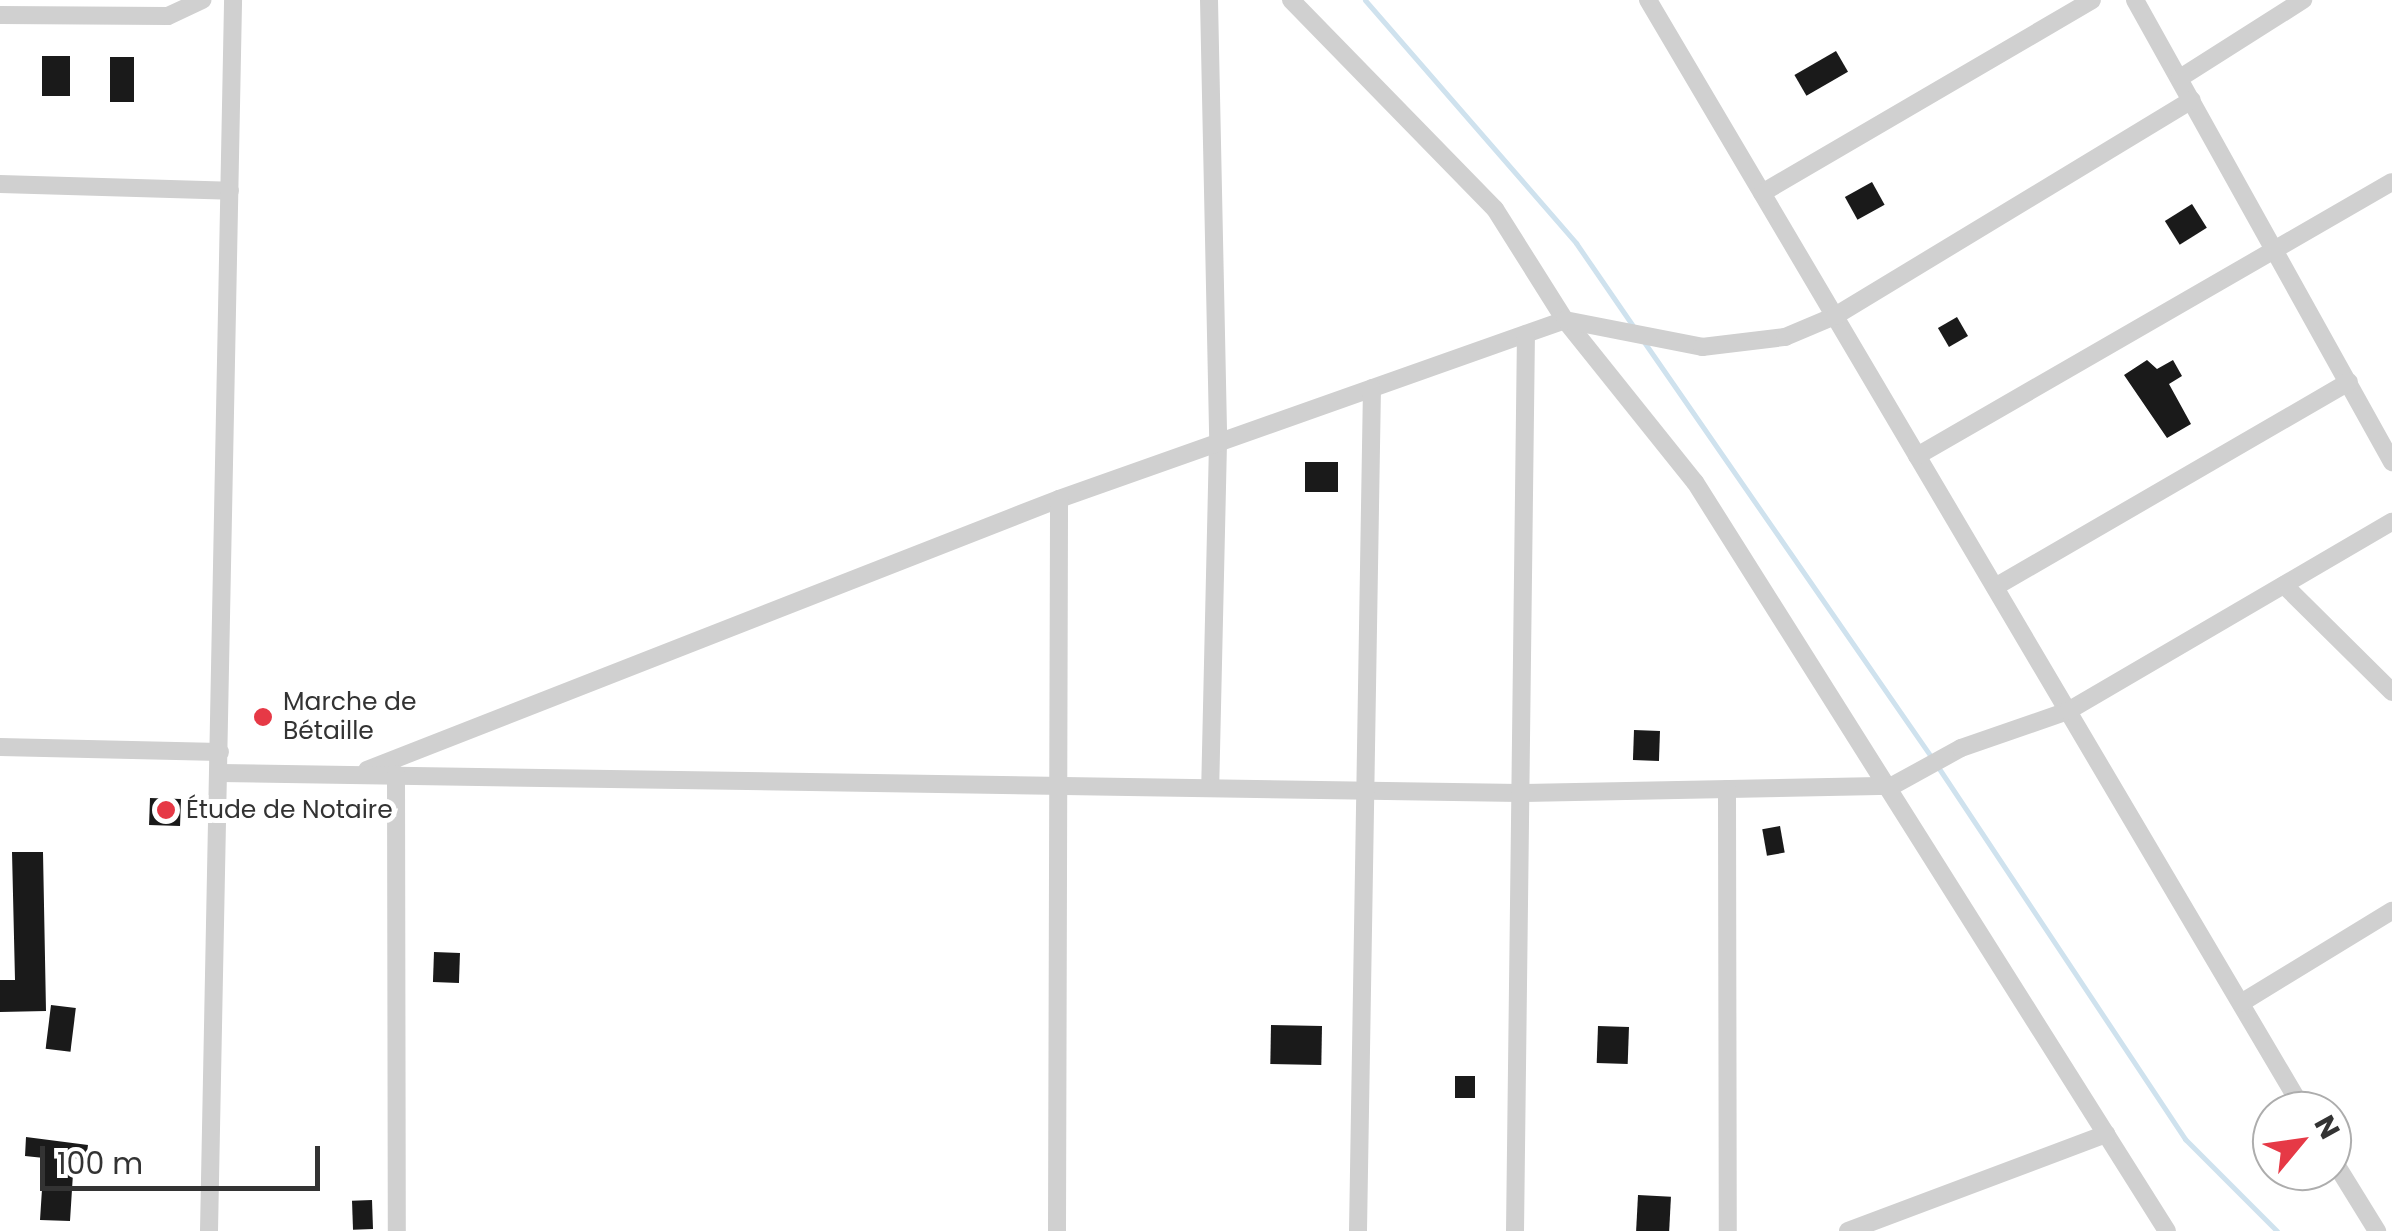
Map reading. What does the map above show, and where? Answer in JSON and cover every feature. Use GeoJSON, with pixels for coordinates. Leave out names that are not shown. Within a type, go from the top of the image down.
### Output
{"type":"FeatureCollection","features":[{"type":"Feature","properties":{"kind":"street"},"geometry":{"type":"LineString","coordinates":[[0,15],[168,16],[203,0]]}},
{"type":"Feature","properties":{"kind":"street"},"geometry":{"type":"LineString","coordinates":[[209,1231],[233,0]]}},
{"type":"Feature","properties":{"kind":"street"},"geometry":{"type":"LineString","coordinates":[[1209,0],[1218,443],[1210,788]]}},
{"type":"Feature","properties":{"kind":"street"},"geometry":{"type":"LineString","coordinates":[[1292,0],[1495,209],[1566,320],[1695,482],[1892,786],[2167,1231]]}},
{"type":"Feature","properties":{"kind":"street"},"geometry":{"type":"LineString","coordinates":[[1648,0],[2292,1091]]}},
{"type":"Feature","properties":{"kind":"street"},"geometry":{"type":"LineString","coordinates":[[1762,194],[2092,0]]}},
{"type":"Feature","properties":{"kind":"street"},"geometry":{"type":"LineString","coordinates":[[2134,0],[2275,244],[2392,462]]}},
{"type":"Feature","properties":{"kind":"street"},"geometry":{"type":"LineString","coordinates":[[2180,78],[2303,0]]}},
{"type":"Feature","properties":{"kind":"street"},"geometry":{"type":"LineString","coordinates":[[356,774],[1059,500],[1566,320],[1702,346],[1785,337],[1835,316],[2192,100]]}},
{"type":"Feature","properties":{"kind":"street"},"geometry":{"type":"LineString","coordinates":[[1917,456],[2275,244],[2392,182]]}},
{"type":"Feature","properties":{"kind":"street"},"geometry":{"type":"LineString","coordinates":[[0,184],[230,191]]}},
{"type":"Feature","properties":{"kind":"street"},"geometry":{"type":"LineString","coordinates":[[1514,1231],[1526,334]]}},
{"type":"Feature","properties":{"kind":"street"},"geometry":{"type":"LineString","coordinates":[[1995,588],[2349,382]]}},
{"type":"Feature","properties":{"kind":"street"},"geometry":{"type":"LineString","coordinates":[[1358,1231],[1372,388]]}},
{"type":"Feature","properties":{"kind":"street"},"geometry":{"type":"LineString","coordinates":[[1057,1231],[1062,785],[1059,500]]}},
{"type":"Feature","properties":{"kind":"street"},"geometry":{"type":"LineString","coordinates":[[220,773],[1520,793],[1892,786],[1961,748],[2068,711],[2392,522]]}},
{"type":"Feature","properties":{"kind":"street"},"geometry":{"type":"LineString","coordinates":[[2284,586],[2392,692]]}},
{"type":"Feature","properties":{"kind":"street"},"geometry":{"type":"LineString","coordinates":[[0,747],[220,752]]}},
{"type":"Feature","properties":{"kind":"street"},"geometry":{"type":"LineString","coordinates":[[396,774],[397,1231]]}},
{"type":"Feature","properties":{"kind":"street"},"geometry":{"type":"LineString","coordinates":[[1727,789],[1728,1231]]}},
{"type":"Feature","properties":{"kind":"street"},"geometry":{"type":"LineString","coordinates":[[2240,1003],[2392,912]]}},
{"type":"Feature","properties":{"kind":"street"},"geometry":{"type":"LineString","coordinates":[[1848,1231],[2106,1134]]}},
{"type":"Feature","properties":{"kind":"street"},"geometry":{"type":"LineString","coordinates":[[2352,1190],[2377,1231]]}},
{"type":"Feature","properties":{"kind":"building"},"geometry":{"type":"Polygon","coordinates":[[[1836,51],[1848,72],[1806,96],[1794,75],[1836,51]]]}},
{"type":"Feature","properties":{"kind":"building"},"geometry":{"type":"Polygon","coordinates":[[[42,56],[70,56],[70,96],[42,96],[42,56]]]}},
{"type":"Feature","properties":{"kind":"building"},"geometry":{"type":"Polygon","coordinates":[[[110,57],[134,57],[134,102],[110,102],[110,57]]]}},
{"type":"Feature","properties":{"kind":"building"},"geometry":{"type":"Polygon","coordinates":[[[1872,182],[1885,205],[1857,220],[1845,197],[1872,182]]]}},
{"type":"Feature","properties":{"kind":"building"},"geometry":{"type":"Polygon","coordinates":[[[2192,204],[2207,228],[2180,245],[2165,221],[2192,204]]]}},
{"type":"Feature","properties":{"kind":"building"},"geometry":{"type":"Polygon","coordinates":[[[1957,317],[1968,336],[1949,347],[1938,328],[1957,317]]]}},
{"type":"Feature","properties":{"kind":"building"},"geometry":{"type":"Polygon","coordinates":[[[2147,360],[2157,369],[2173,360],[2182,376],[2169,384],[2191,424],[2167,438],[2124,375],[2147,360]]]}},
{"type":"Feature","properties":{"kind":"building"},"geometry":{"type":"Polygon","coordinates":[[[1305,462],[1338,462],[1338,492],[1305,492],[1305,462]]]}},
{"type":"Feature","properties":{"kind":"building"},"geometry":{"type":"Polygon","coordinates":[[[1634,730],[1660,731],[1659,761],[1633,760],[1634,730]]]}},
{"type":"Feature","properties":{"kind":"building"},"geometry":{"type":"Polygon","coordinates":[[[150,798],[181,799],[180,826],[149,825],[150,798]]]}},
{"type":"Feature","properties":{"kind":"building"},"geometry":{"type":"Polygon","coordinates":[[[1780,826],[1785,853],[1767,856],[1762,829],[1780,826]]]}},
{"type":"Feature","properties":{"kind":"building"},"geometry":{"type":"Polygon","coordinates":[[[12,852],[43,852],[46,1011],[0,1012],[0,980],[15,980],[12,852]]]}},
{"type":"Feature","properties":{"kind":"building"},"geometry":{"type":"Polygon","coordinates":[[[434,952],[460,953],[459,983],[433,982],[434,952]]]}},
{"type":"Feature","properties":{"kind":"building"},"geometry":{"type":"Polygon","coordinates":[[[51,1005],[76,1008],[70,1052],[46,1049],[51,1005]]]}},
{"type":"Feature","properties":{"kind":"building"},"geometry":{"type":"Polygon","coordinates":[[[1271,1025],[1322,1026],[1321,1065],[1270,1064],[1271,1025]]]}},
{"type":"Feature","properties":{"kind":"building"},"geometry":{"type":"Polygon","coordinates":[[[1598,1026],[1629,1027],[1628,1064],[1597,1063],[1598,1026]]]}},
{"type":"Feature","properties":{"kind":"building"},"geometry":{"type":"Polygon","coordinates":[[[1455,1076],[1475,1076],[1475,1098],[1455,1098],[1455,1076]]]}},
{"type":"Feature","properties":{"kind":"building"},"geometry":{"type":"Polygon","coordinates":[[[26,1137],[88,1145],[86,1160],[74,1158],[70,1221],[40,1220],[44,1158],[25,1156],[26,1137]]]}},
{"type":"Feature","properties":{"kind":"building"},"geometry":{"type":"Polygon","coordinates":[[[1638,1195],[1671,1197],[1669,1231],[1636,1231],[1638,1195]]]}},
{"type":"Feature","properties":{"kind":"building"},"geometry":{"type":"Polygon","coordinates":[[[372,1200],[373,1229],[353,1230],[352,1201],[372,1200]]]}},
{"type":"Feature","properties":{"kind":"waterway"},"geometry":{"type":"LineString","coordinates":[[1365,0],[1576,243],[1633,326]]}},
{"type":"Feature","properties":{"kind":"waterway"},"geometry":{"type":"LineString","coordinates":[[1642,339],[1932,758]]}},
{"type":"Feature","properties":{"kind":"waterway"},"geometry":{"type":"LineString","coordinates":[[1938,767],[2185,1139],[2277,1231]]}},
{"type":"Feature","properties":{"kind":"place","name":"Marche de Bétaille"},"geometry":{"type":"Point","coordinates":[263,717]}},
{"type":"Feature","properties":{"kind":"place","name":"Étude de Notaire"},"geometry":{"type":"Point","coordinates":[166,810]}}]}
